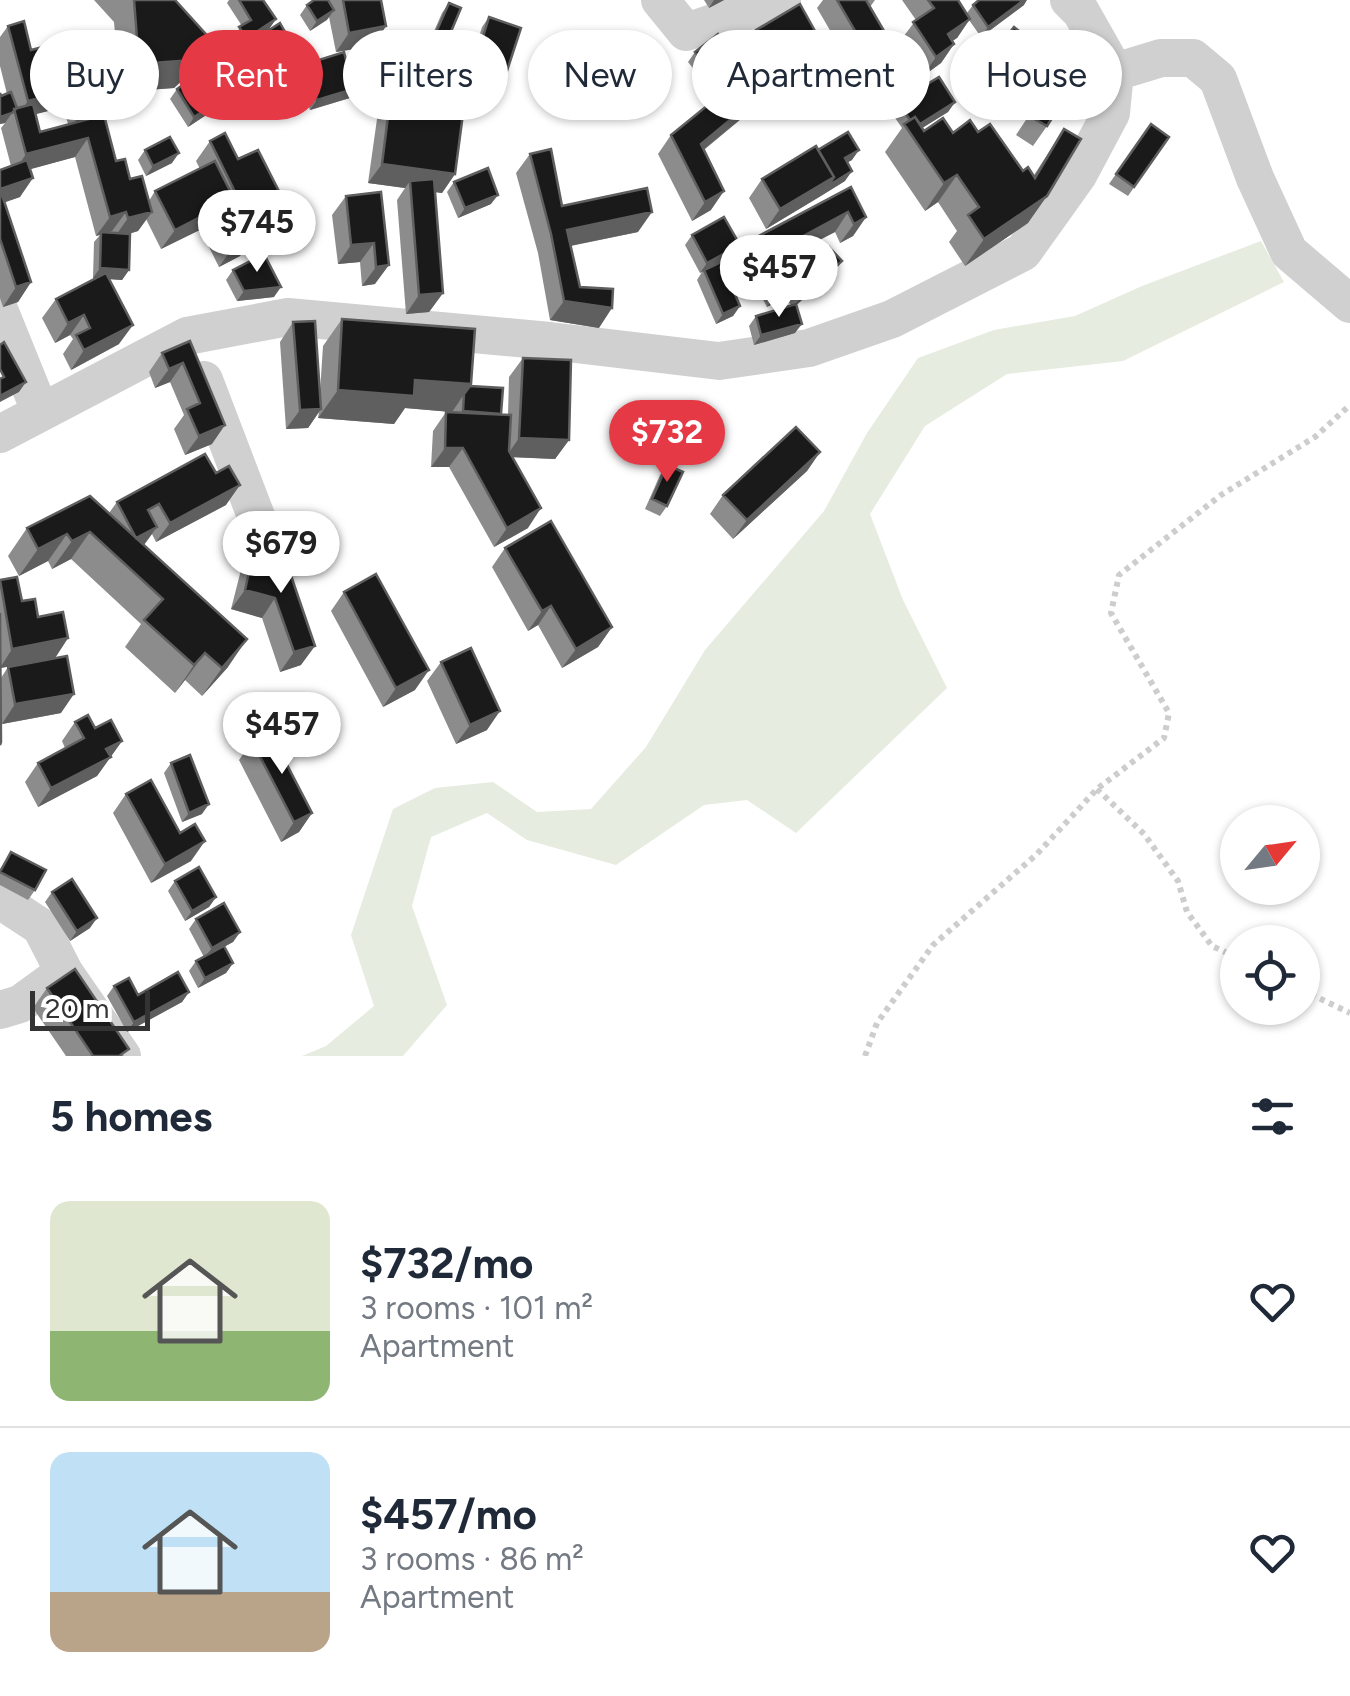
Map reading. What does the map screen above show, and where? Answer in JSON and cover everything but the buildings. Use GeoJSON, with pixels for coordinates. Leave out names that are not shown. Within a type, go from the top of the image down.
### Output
{"type":"FeatureCollection","features":[{"type":"Feature","properties":{"kind":"street"},"geometry":{"type":"LineString","coordinates":[[660,0],[686,32],[782,0]]}},
{"type":"Feature","properties":{"kind":"street"},"geometry":{"type":"LineString","coordinates":[[1069,0],[1092,30]]}},
{"type":"Feature","properties":{"kind":"street"},"geometry":{"type":"LineString","coordinates":[[1122,70],[1161,58],[1194,58],[1218,80],[1288,252],[1350,304]]}},
{"type":"Feature","properties":{"kind":"street"},"geometry":{"type":"LineString","coordinates":[[0,434],[187,336],[288,316],[719,360],[809,348],[892,319],[1022,252],[1078,175],[1107,120]]}},
{"type":"Feature","properties":{"kind":"street"},"geometry":{"type":"LineString","coordinates":[[0,312],[40,410]]}},
{"type":"Feature","properties":{"kind":"street"},"geometry":{"type":"LineString","coordinates":[[187,336],[268,545]]}},
{"type":"Feature","properties":{"kind":"street"},"geometry":{"type":"LineString","coordinates":[[0,900],[41,927],[64,972],[122,1056]]}},
{"type":"Feature","properties":{"kind":"street"},"geometry":{"type":"LineString","coordinates":[[0,1010],[20,1004],[64,972]]}},
{"type":"Feature","properties":{"kind":"path"},"geometry":{"type":"LineString","coordinates":[[864,1056],[877,1023],[933,946],[1037,854],[1097,788],[1164,738],[1168,714],[1111,612],[1119,575],[1221,496],[1315,437],[1350,405]]}},
{"type":"Feature","properties":{"kind":"path"},"geometry":{"type":"LineString","coordinates":[[1097,788],[1144,834],[1178,881],[1187,912],[1212,946],[1220,950]]}},
{"type":"Feature","properties":{"kind":"path"},"geometry":{"type":"LineString","coordinates":[[1320,998],[1350,1012]]}},
{"type":"Feature","properties":{"kind":"shaded area"},"geometry":{"type":"Polygon","coordinates":[[[1261,241],[1284,282],[1123,361],[1007,374],[925,426],[870,514],[903,600],[947,688],[796,833],[747,800],[704,805],[616,865],[527,840],[487,813],[431,837],[412,906],[447,1005],[403,1056],[302,1056],[326,1046],[374,1006],[351,935],[393,809],[435,788],[493,782],[537,812],[591,809],[646,747],[705,650],[824,511],[867,433],[918,358],[994,330],[1075,316],[1261,241]]]}}]}
